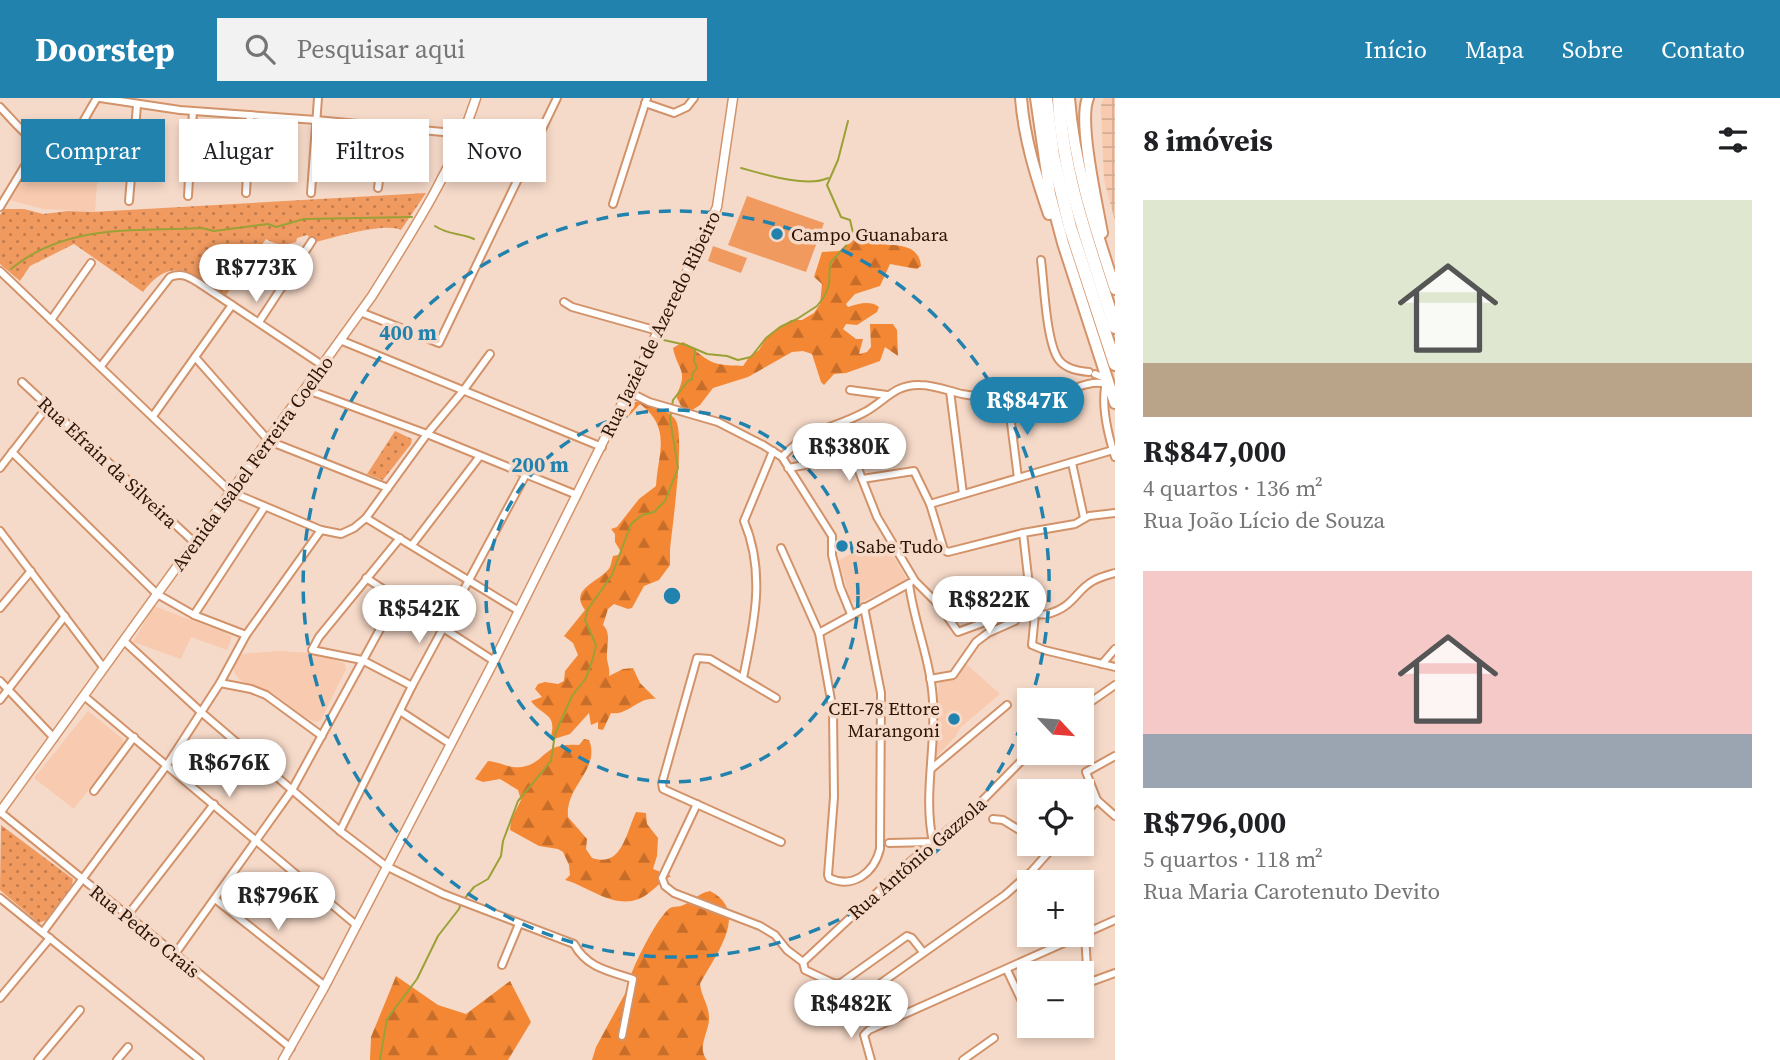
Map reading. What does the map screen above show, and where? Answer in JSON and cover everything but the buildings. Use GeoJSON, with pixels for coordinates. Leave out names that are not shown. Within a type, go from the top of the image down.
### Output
{"type":"FeatureCollection","features":[{"type":"Feature","properties":{"kind":"highway"},"geometry":{"type":"LineString","coordinates":[[1021,98],[1023,122],[1036,177],[1056,234],[1063,243]]}},
{"type":"Feature","properties":{"kind":"highway"},"geometry":{"type":"LineString","coordinates":[[1036,98],[1044,162],[1063,243],[1097,347],[1105,383],[1115,403]]}},
{"type":"Feature","properties":{"kind":"highway"},"geometry":{"type":"LineString","coordinates":[[1046,98],[1053,156],[1070,227],[1115,364]]}},
{"type":"Feature","properties":{"kind":"highway"},"geometry":{"type":"LineString","coordinates":[[1059,98],[1077,206],[1115,327]]}},
{"type":"Feature","properties":{"kind":"highway"},"geometry":{"type":"LineString","coordinates":[[1069,98],[1073,144],[1082,187],[1115,289]]}},
{"type":"Feature","properties":{"kind":"highway"},"geometry":{"type":"LineString","coordinates":[[1088,98],[1085,105],[1087,133],[1108,266]]}},
{"type":"Feature","properties":{"kind":"street"},"geometry":{"type":"LineString","coordinates":[[85,119],[98,98],[193,111],[312,120]]}},
{"type":"Feature","properties":{"kind":"street"},"geometry":{"type":"LineString","coordinates":[[316,119],[318,98]]}},
{"type":"Feature","properties":{"kind":"street","name":"Avenida Isabel Ferreira Coelho"},"geometry":{"type":"LineString","coordinates":[[469,119],[475,98]]}},
{"type":"Feature","properties":{"kind":"street"},"geometry":{"type":"LineString","coordinates":[[360,312],[439,343],[557,98]]}},
{"type":"Feature","properties":{"kind":"street"},"geometry":{"type":"LineString","coordinates":[[613,204],[646,100],[674,113],[687,107],[694,98]]}},
{"type":"Feature","properties":{"kind":"street","name":"Rua Jaziel de Azeredo Ribeiro"},"geometry":{"type":"LineString","coordinates":[[283,1060],[325,986],[494,661],[629,392],[717,207],[733,98]]}},
{"type":"Feature","properties":{"kind":"street"},"geometry":{"type":"LineString","coordinates":[[129,201],[137,104]]}},
{"type":"Feature","properties":{"kind":"street"},"geometry":{"type":"LineString","coordinates":[[0,107],[21,127]]}},
{"type":"Feature","properties":{"kind":"street"},"geometry":{"type":"LineString","coordinates":[[188,196],[193,111]]}},
{"type":"Feature","properties":{"kind":"street"},"geometry":{"type":"LineString","coordinates":[[246,193],[250,116]]}},
{"type":"Feature","properties":{"kind":"street"},"geometry":{"type":"LineString","coordinates":[[0,207],[21,172]]}},
{"type":"Feature","properties":{"kind":"street","name":"Avenida Isabel Ferreira Coelho"},"geometry":{"type":"LineString","coordinates":[[0,812],[360,312],[425,211],[443,175]]}},
{"type":"Feature","properties":{"kind":"street"},"geometry":{"type":"LineString","coordinates":[[311,193],[312,178]]}},
{"type":"Feature","properties":{"kind":"street"},"geometry":{"type":"LineString","coordinates":[[378,188],[379,182]]}},
{"type":"Feature","properties":{"kind":"street"},"geometry":{"type":"LineString","coordinates":[[259,322],[312,241]]}},
{"type":"Feature","properties":{"kind":"street"},"geometry":{"type":"LineString","coordinates":[[930,504],[1072,463],[1114,454],[1107,420],[1105,383],[1092,373],[1076,371],[1058,359],[1050,334],[1041,260]]}},
{"type":"Feature","properties":{"kind":"street"},"geometry":{"type":"LineString","coordinates":[[51,320],[91,262]]}},
{"type":"Feature","properties":{"kind":"street"},"geometry":{"type":"LineString","coordinates":[[0,271],[231,492],[321,530],[341,534],[366,518],[490,354]]}},
{"type":"Feature","properties":{"kind":"street"},"geometry":{"type":"LineString","coordinates":[[101,366],[170,277],[177,274],[193,279],[321,365]]}},
{"type":"Feature","properties":{"kind":"street"},"geometry":{"type":"LineString","coordinates":[[564,302],[572,307],[658,331]]}},
{"type":"Feature","properties":{"kind":"street"},"geometry":{"type":"LineString","coordinates":[[153,416],[232,305]]}},
{"type":"Feature","properties":{"kind":"street"},"geometry":{"type":"LineString","coordinates":[[340,340],[601,447]]}},
{"type":"Feature","properties":{"kind":"street"},"geometry":{"type":"LineString","coordinates":[[1092,373],[1097,360],[1097,347]]}},
{"type":"Feature","properties":{"kind":"street"},"geometry":{"type":"LineString","coordinates":[[195,357],[269,441],[388,488]]}},
{"type":"Feature","properties":{"kind":"street","name":"Rua Efrain da Silveira"},"geometry":{"type":"LineString","coordinates":[[22,382],[194,541]]}},
{"type":"Feature","properties":{"kind":"street"},"geometry":{"type":"LineString","coordinates":[[782,457],[810,434],[863,413],[882,402],[892,391],[918,384],[972,396],[1037,400],[1105,383]]}},
{"type":"Feature","properties":{"kind":"street"},"geometry":{"type":"LineString","coordinates":[[305,389],[427,434],[578,495]]}},
{"type":"Feature","properties":{"kind":"street"},"geometry":{"type":"LineString","coordinates":[[850,390],[887,395]]}},
{"type":"Feature","properties":{"kind":"street"},"geometry":{"type":"LineString","coordinates":[[950,391],[963,494]]}},
{"type":"Feature","properties":{"kind":"street"},"geometry":{"type":"LineString","coordinates":[[629,392],[666,408],[718,422],[782,457],[832,536],[835,566],[851,614]]}},
{"type":"Feature","properties":{"kind":"street"},"geometry":{"type":"LineString","coordinates":[[1008,399],[1018,478]]}},
{"type":"Feature","properties":{"kind":"street"},"geometry":{"type":"LineString","coordinates":[[0,468],[48,407]]}},
{"type":"Feature","properties":{"kind":"street"},"geometry":{"type":"LineString","coordinates":[[743,678],[758,598],[753,541],[744,521],[773,451]]}},
{"type":"Feature","properties":{"kind":"street"},"geometry":{"type":"LineString","coordinates":[[12,452],[157,594],[194,615],[246,635]]}},
{"type":"Feature","properties":{"kind":"street"},"geometry":{"type":"LineString","coordinates":[[412,545],[480,456]]}},
{"type":"Feature","properties":{"kind":"street"},"geometry":{"type":"LineString","coordinates":[[788,468],[850,457],[855,460],[877,517],[912,582],[933,702],[929,811],[933,842],[889,843],[880,840]]}},
{"type":"Feature","properties":{"kind":"street"},"geometry":{"type":"LineString","coordinates":[[1072,463],[1084,518]]}},
{"type":"Feature","properties":{"kind":"street"},"geometry":{"type":"LineString","coordinates":[[862,479],[912,470],[916,472],[930,504],[945,552],[1115,513]]}},
{"type":"Feature","properties":{"kind":"street"},"geometry":{"type":"LineString","coordinates":[[340,831],[412,686],[526,474]]}},
{"type":"Feature","properties":{"kind":"street"},"geometry":{"type":"LineString","coordinates":[[194,615],[264,508]]}},
{"type":"Feature","properties":{"kind":"street"},"geometry":{"type":"LineString","coordinates":[[366,518],[519,611]]}},
{"type":"Feature","properties":{"kind":"street"},"geometry":{"type":"LineString","coordinates":[[43,932],[167,765],[220,682],[246,635],[321,530]]}},
{"type":"Feature","properties":{"kind":"street"},"geometry":{"type":"LineString","coordinates":[[0,531],[103,667]]}},
{"type":"Feature","properties":{"kind":"street"},"geometry":{"type":"LineString","coordinates":[[1023,533],[1035,614],[1030,642],[1033,646],[1115,667]]}},
{"type":"Feature","properties":{"kind":"street"},"geometry":{"type":"LineString","coordinates":[[400,538],[319,637],[312,650],[362,660],[412,686]]}},
{"type":"Feature","properties":{"kind":"street"},"geometry":{"type":"LineString","coordinates":[[781,548],[819,633],[833,711],[834,797],[828,875],[837,881],[856,881],[871,868],[880,849],[881,693],[864,607]]}},
{"type":"Feature","properties":{"kind":"street"},"geometry":{"type":"LineString","coordinates":[[0,608],[31,571]]}},
{"type":"Feature","properties":{"kind":"street"},"geometry":{"type":"LineString","coordinates":[[912,582],[940,606],[958,632],[1015,611],[1024,610],[1045,615],[1062,609],[1091,581],[1115,573]]}},
{"type":"Feature","properties":{"kind":"street"},"geometry":{"type":"LineString","coordinates":[[366,578],[494,661]]}},
{"type":"Feature","properties":{"kind":"street"},"geometry":{"type":"LineString","coordinates":[[819,633],[912,582]]}},
{"type":"Feature","properties":{"kind":"street"},"geometry":{"type":"LineString","coordinates":[[175,954],[292,790],[397,598]]}},
{"type":"Feature","properties":{"kind":"street"},"geometry":{"type":"LineString","coordinates":[[0,700],[65,616]]}},
{"type":"Feature","properties":{"kind":"street"},"geometry":{"type":"LineString","coordinates":[[930,680],[953,675],[976,642],[988,633],[1015,621]]}},
{"type":"Feature","properties":{"kind":"street"},"geometry":{"type":"LineString","coordinates":[[124,641],[201,712],[340,831],[386,866],[427,888],[573,944],[580,955],[592,965],[634,979],[622,1036]]}},
{"type":"Feature","properties":{"kind":"street"},"geometry":{"type":"LineString","coordinates":[[1102,664],[1115,649]]}},
{"type":"Feature","properties":{"kind":"street"},"geometry":{"type":"LineString","coordinates":[[776,698],[710,659],[697,658],[662,783],[663,789],[781,842]]}},
{"type":"Feature","properties":{"kind":"street"},"geometry":{"type":"LineString","coordinates":[[0,681],[54,738]]}},
{"type":"Feature","properties":{"kind":"street"},"geometry":{"type":"LineString","coordinates":[[220,682],[266,695],[321,736]]}},
{"type":"Feature","properties":{"kind":"street"},"geometry":{"type":"LineString","coordinates":[[1094,700],[1115,685]]}},
{"type":"Feature","properties":{"kind":"street"},"geometry":{"type":"LineString","coordinates":[[83,696],[355,924]]}},
{"type":"Feature","properties":{"kind":"street"},"geometry":{"type":"LineString","coordinates":[[930,769],[1007,705]]}},
{"type":"Feature","properties":{"kind":"street"},"geometry":{"type":"LineString","coordinates":[[400,711],[449,743]]}},
{"type":"Feature","properties":{"kind":"street"},"geometry":{"type":"LineString","coordinates":[[94,791],[134,737]]}},
{"type":"Feature","properties":{"kind":"street"},"geometry":{"type":"LineString","coordinates":[[1115,756],[1086,772],[1097,800],[1115,816]]}},
{"type":"Feature","properties":{"kind":"street","name":"Rua Antônio Gazzola"},"geometry":{"type":"LineString","coordinates":[[803,962],[933,842],[979,804],[1017,765]]}},
{"type":"Feature","properties":{"kind":"street"},"geometry":{"type":"LineString","coordinates":[[1094,803],[1097,800]]}},
{"type":"Feature","properties":{"kind":"street"},"geometry":{"type":"LineString","coordinates":[[127,916],[214,804]]}},
{"type":"Feature","properties":{"kind":"street"},"geometry":{"type":"LineString","coordinates":[[697,804],[662,878],[665,886],[674,893],[760,926],[775,935],[787,950],[803,962],[805,970],[838,984],[907,936],[912,938],[923,953]]}},
{"type":"Feature","properties":{"kind":"street","name":"Rua Pedro Crais"},"geometry":{"type":"LineString","coordinates":[[0,812],[291,1048]]}},
{"type":"Feature","properties":{"kind":"street"},"geometry":{"type":"LineString","coordinates":[[993,819],[1003,820],[1017,829]]}},
{"type":"Feature","properties":{"kind":"street"},"geometry":{"type":"LineString","coordinates":[[880,849],[889,843]]}},
{"type":"Feature","properties":{"kind":"street"},"geometry":{"type":"LineString","coordinates":[[884,1023],[873,990],[1021,882],[1042,856]]}},
{"type":"Feature","properties":{"kind":"street"},"geometry":{"type":"LineString","coordinates":[[0,898],[200,1060]]}},
{"type":"Feature","properties":{"kind":"street"},"geometry":{"type":"LineString","coordinates":[[215,899],[325,986]]}},
{"type":"Feature","properties":{"kind":"street"},"geometry":{"type":"LineString","coordinates":[[1094,930],[1115,920]]}},
{"type":"Feature","properties":{"kind":"street"},"geometry":{"type":"LineString","coordinates":[[502,965],[519,924]]}},
{"type":"Feature","properties":{"kind":"street"},"geometry":{"type":"LineString","coordinates":[[0,998],[50,938]]}},
{"type":"Feature","properties":{"kind":"street"},"geometry":{"type":"LineString","coordinates":[[871,1060],[864,1035],[869,1030],[1058,947]]}},
{"type":"Feature","properties":{"kind":"street"},"geometry":{"type":"LineString","coordinates":[[1007,970],[1017,991]]}},
{"type":"Feature","properties":{"kind":"street"},"geometry":{"type":"LineString","coordinates":[[1094,981],[1115,973]]}},
{"type":"Feature","properties":{"kind":"street"},"geometry":{"type":"LineString","coordinates":[[38,1060],[80,1010]]}},
{"type":"Feature","properties":{"kind":"street"},"geometry":{"type":"LineString","coordinates":[[962,1060],[994,1038]]}},
{"type":"Feature","properties":{"kind":"street"},"geometry":{"type":"LineString","coordinates":[[117,1060],[128,1047]]}},
{"type":"Feature","properties":{"kind":"shaded area"},"geometry":{"type":"Polygon","coordinates":[[[1104,98],[1115,98],[1115,221],[1104,180],[1101,105],[1104,98]]]}},
{"type":"Feature","properties":{"kind":"shaded area"},"geometry":{"type":"Polygon","coordinates":[[[21,179],[21,182],[97,182],[95,212],[43,209],[9,200],[21,179]]]}},
{"type":"Feature","properties":{"kind":"shaded area"},"geometry":{"type":"Polygon","coordinates":[[[426,193],[401,230],[372,229],[316,242],[307,235],[297,238],[296,242],[284,244],[266,239],[226,295],[204,280],[174,270],[154,280],[143,292],[74,244],[30,266],[20,281],[0,264],[0,215],[4,209],[24,209],[43,214],[426,193]]]}},
{"type":"Feature","properties":{"kind":"shaded area","name":"Campo Guanabara"},"geometry":{"type":"Polygon","coordinates":[[[747,196],[824,223],[806,272],[728,245],[747,196]]]}},
{"type":"Feature","properties":{"kind":"shaded area"},"geometry":{"type":"Polygon","coordinates":[[[713,246],[747,258],[741,273],[708,261],[713,246]]]}},
{"type":"Feature","properties":{"kind":"shaded area"},"geometry":{"type":"Polygon","coordinates":[[[395,431],[412,439],[411,444],[383,480],[367,474],[395,431]]]}},
{"type":"Feature","properties":{"kind":"shaded area"},"geometry":{"type":"Polygon","coordinates":[[[883,538],[906,578],[859,603],[855,602],[850,599],[839,560],[883,538]]]}},
{"type":"Feature","properties":{"kind":"shaded area"},"geometry":{"type":"Polygon","coordinates":[[[154,606],[232,637],[227,650],[191,637],[181,659],[133,642],[154,606]]]}},
{"type":"Feature","properties":{"kind":"shaded area"},"geometry":{"type":"Polygon","coordinates":[[[279,651],[312,653],[344,663],[346,669],[321,720],[316,722],[306,718],[274,694],[241,681],[235,674],[233,667],[239,654],[279,651]]]}},
{"type":"Feature","properties":{"kind":"shaded area","name":"CEI-78 Ettore Marangoni"},"geometry":{"type":"Polygon","coordinates":[[[963,661],[1000,694],[960,728],[934,759],[939,681],[955,677],[963,661]]]}},
{"type":"Feature","properties":{"kind":"shaded area"},"geometry":{"type":"Polygon","coordinates":[[[88,711],[123,739],[123,744],[74,809],[34,778],[88,711]]]}},
{"type":"Feature","properties":{"kind":"shaded area"},"geometry":{"type":"Polygon","coordinates":[[[1,825],[73,879],[72,885],[46,920],[39,923],[0,890],[1,825]]]}},
{"type":"Feature","properties":{"kind":"green space"},"geometry":{"type":"Polygon","coordinates":[[[868,229],[872,241],[914,251],[921,266],[917,269],[890,264],[880,286],[855,294],[846,304],[848,307],[871,304],[879,307],[877,312],[857,325],[846,324],[843,329],[856,339],[863,339],[859,354],[867,352],[871,347],[870,324],[893,324],[897,330],[898,356],[885,347],[880,361],[846,373],[834,374],[824,385],[812,354],[792,352],[748,377],[713,388],[700,405],[691,411],[681,406],[676,396],[682,375],[673,348],[683,342],[714,363],[743,366],[772,333],[791,320],[802,320],[814,313],[820,304],[822,284],[814,277],[822,252],[839,251],[868,229]]]}},
{"type":"Feature","properties":{"kind":"green space"},"geometry":{"type":"Polygon","coordinates":[[[635,402],[651,405],[667,413],[675,419],[678,428],[679,461],[670,565],[659,580],[644,586],[632,608],[614,604],[608,609],[603,625],[608,636],[609,676],[623,669],[633,668],[640,683],[656,699],[644,700],[623,712],[611,713],[603,730],[598,729],[598,722],[591,725],[589,713],[570,734],[554,739],[551,736],[550,719],[531,701],[542,697],[535,689],[538,684],[545,682],[558,684],[564,681],[565,671],[578,655],[573,643],[564,636],[585,610],[580,596],[606,572],[613,556],[621,552],[611,529],[617,527],[639,499],[656,486],[660,432],[650,413],[640,404],[628,417],[635,402]]]}},
{"type":"Feature","properties":{"kind":"green space"},"geometry":{"type":"Polygon","coordinates":[[[584,739],[589,740],[590,760],[572,796],[568,817],[587,839],[586,849],[592,858],[602,860],[610,858],[622,847],[636,812],[646,813],[647,824],[658,838],[653,869],[671,876],[639,899],[610,899],[565,880],[570,875],[563,852],[539,846],[510,830],[511,820],[521,800],[518,790],[500,779],[483,782],[475,779],[488,761],[522,767],[537,761],[551,749],[579,745],[584,739]]]}},
{"type":"Feature","properties":{"kind":"green space"},"geometry":{"type":"Polygon","coordinates":[[[710,891],[722,900],[728,910],[729,922],[721,947],[700,984],[709,1013],[703,1050],[707,1060],[592,1060],[596,1047],[627,990],[638,959],[664,913],[710,891]]]}},
{"type":"Feature","properties":{"kind":"green space"},"geometry":{"type":"Polygon","coordinates":[[[396,976],[438,1005],[466,1014],[510,981],[531,1022],[508,1060],[370,1060],[371,1037],[396,976]]]}},
{"type":"Feature","properties":{"kind":"waterway"},"geometry":{"type":"LineString","coordinates":[[659,339],[686,345],[707,354],[738,360],[751,357],[766,338],[780,327],[817,306],[829,285],[830,263],[854,237],[850,220],[841,217],[827,185],[838,160],[848,121]]}},
{"type":"Feature","properties":{"kind":"waterway"},"geometry":{"type":"LineString","coordinates":[[741,168],[797,181],[809,182],[828,178]]}},
{"type":"Feature","properties":{"kind":"waterway"},"geometry":{"type":"LineString","coordinates":[[11,269],[32,254],[54,244],[101,233],[202,228],[214,231],[268,224],[276,227],[304,219],[412,217]]}},
{"type":"Feature","properties":{"kind":"waterway"},"geometry":{"type":"LineString","coordinates":[[435,226],[474,239]]}},
{"type":"Feature","properties":{"kind":"waterway"},"geometry":{"type":"LineString","coordinates":[[380,1060],[387,1019],[417,979],[438,936],[461,903],[474,887],[488,879],[501,856],[503,841],[518,801],[551,761],[555,734],[572,696],[586,678],[593,658],[596,645],[585,620],[588,609],[612,575],[631,524],[642,515],[654,512],[665,501],[678,468],[670,419],[673,400],[692,379],[697,368],[694,361],[695,349]]}},
{"type":"Feature","properties":{"kind":"place","name":"Campo Guanabara"},"geometry":{"type":"Point","coordinates":[777,234]}},
{"type":"Feature","properties":{"kind":"place","name":"Sabe Tudo"},"geometry":{"type":"Point","coordinates":[842,546]}},
{"type":"Feature","properties":{"kind":"place","name":"CEI-78 Ettore Marangoni"},"geometry":{"type":"Point","coordinates":[954,719]}}]}
